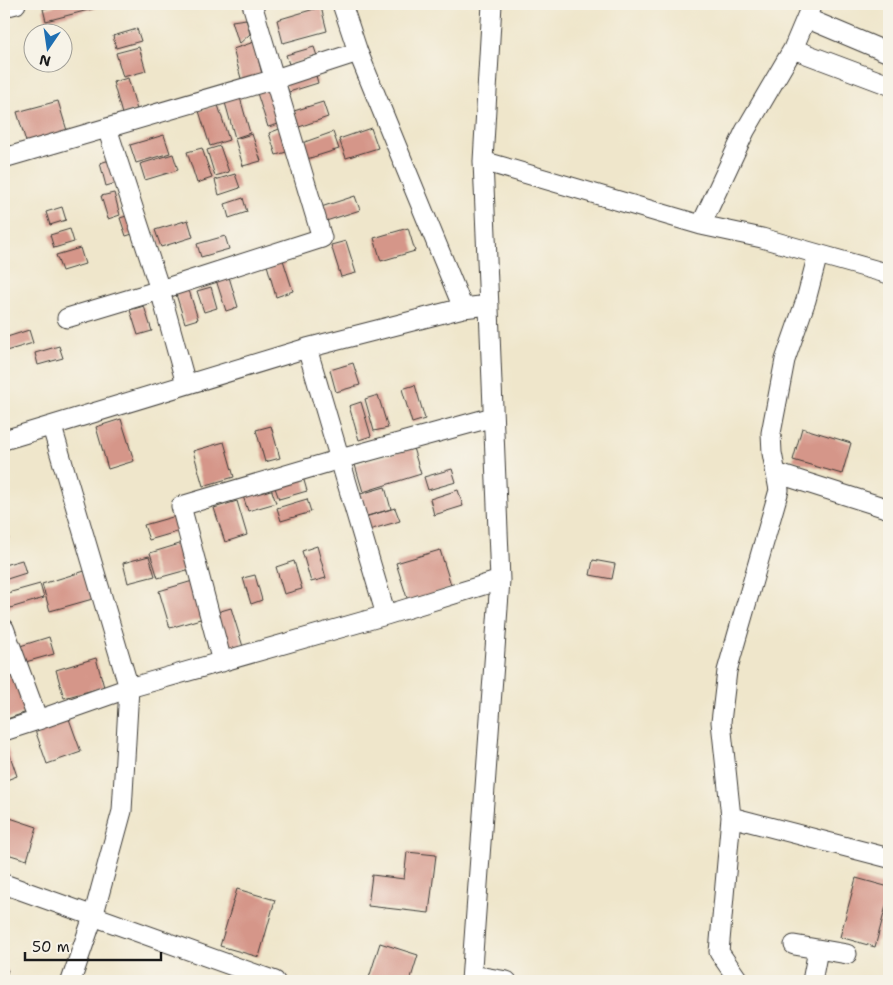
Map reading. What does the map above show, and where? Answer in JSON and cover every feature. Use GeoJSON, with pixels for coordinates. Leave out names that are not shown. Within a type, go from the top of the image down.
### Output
{"type":"FeatureCollection","features":[{"type":"Feature","properties":{"kind":"street"},"geometry":{"type":"LineString","coordinates":[[4,7],[16,4]]}},
{"type":"Feature","properties":{"kind":"street"},"geometry":{"type":"LineString","coordinates":[[67,318],[322,238],[252,4]]}},
{"type":"Feature","properties":{"kind":"street"},"geometry":{"type":"LineString","coordinates":[[342,4],[358,52],[462,308]]}},
{"type":"Feature","properties":{"kind":"street"},"geometry":{"type":"LineString","coordinates":[[492,4],[483,161],[500,580],[472,978],[507,981]]}},
{"type":"Feature","properties":{"kind":"street"},"geometry":{"type":"LineString","coordinates":[[701,225],[744,131],[793,49],[809,11],[889,53]]}},
{"type":"Feature","properties":{"kind":"street"},"geometry":{"type":"LineString","coordinates":[[793,49],[889,85]]}},
{"type":"Feature","properties":{"kind":"street"},"geometry":{"type":"LineString","coordinates":[[4,158],[274,79],[358,52]]}},
{"type":"Feature","properties":{"kind":"street"},"geometry":{"type":"LineString","coordinates":[[107,128],[160,290],[186,384]]}},
{"type":"Feature","properties":{"kind":"street"},"geometry":{"type":"LineString","coordinates":[[483,161],[701,225],[762,238],[889,274]]}},
{"type":"Feature","properties":{"kind":"street"},"geometry":{"type":"LineString","coordinates":[[739,981],[719,952],[731,817],[720,722],[726,671],[779,490],[772,453],[772,433],[785,360],[806,300],[818,254]]}},
{"type":"Feature","properties":{"kind":"street"},"geometry":{"type":"LineString","coordinates":[[4,440],[307,348],[462,308],[490,305]]}},
{"type":"Feature","properties":{"kind":"street"},"geometry":{"type":"LineString","coordinates":[[307,348],[386,615]]}},
{"type":"Feature","properties":{"kind":"street"},"geometry":{"type":"LineString","coordinates":[[222,662],[181,506],[340,459],[494,417]]}},
{"type":"Feature","properties":{"kind":"street"},"geometry":{"type":"LineString","coordinates":[[52,426],[129,688],[122,811],[93,917],[72,981]]}},
{"type":"Feature","properties":{"kind":"street"},"geometry":{"type":"LineString","coordinates":[[776,473],[889,509]]}},
{"type":"Feature","properties":{"kind":"street"},"geometry":{"type":"LineString","coordinates":[[4,731],[129,688],[386,615],[500,580]]}},
{"type":"Feature","properties":{"kind":"street"},"geometry":{"type":"LineString","coordinates":[[4,628],[38,720]]}},
{"type":"Feature","properties":{"kind":"street"},"geometry":{"type":"LineString","coordinates":[[731,817],[889,858]]}},
{"type":"Feature","properties":{"kind":"street"},"geometry":{"type":"LineString","coordinates":[[4,884],[275,981]]}},
{"type":"Feature","properties":{"kind":"street"},"geometry":{"type":"LineString","coordinates":[[794,945],[846,954]]}},
{"type":"Feature","properties":{"kind":"street"},"geometry":{"type":"LineString","coordinates":[[812,981],[818,950]]}},
{"type":"Feature","properties":{"kind":"building"},"geometry":{"type":"Polygon","coordinates":[[[61,4],[95,4],[96,8],[46,21],[43,9],[61,4]]]}},
{"type":"Feature","properties":{"kind":"building"},"geometry":{"type":"Polygon","coordinates":[[[321,7],[327,31],[283,43],[277,20],[321,7]]]}},
{"type":"Feature","properties":{"kind":"building"},"geometry":{"type":"Polygon","coordinates":[[[246,19],[250,34],[239,44],[232,21],[246,19]]]}},
{"type":"Feature","properties":{"kind":"building"},"geometry":{"type":"Polygon","coordinates":[[[137,29],[141,41],[116,48],[113,36],[137,29]]]}},
{"type":"Feature","properties":{"kind":"building"},"geometry":{"type":"Polygon","coordinates":[[[254,42],[262,74],[242,82],[233,49],[254,42]]]}},
{"type":"Feature","properties":{"kind":"building"},"geometry":{"type":"Polygon","coordinates":[[[139,47],[146,71],[123,77],[116,53],[139,47]]]}},
{"type":"Feature","properties":{"kind":"building"},"geometry":{"type":"Polygon","coordinates":[[[314,47],[317,56],[289,64],[286,55],[314,47]]]}},
{"type":"Feature","properties":{"kind":"building"},"geometry":{"type":"Polygon","coordinates":[[[315,72],[318,83],[289,92],[285,82],[315,72]]]}},
{"type":"Feature","properties":{"kind":"building"},"geometry":{"type":"Polygon","coordinates":[[[128,78],[137,110],[122,114],[113,82],[128,78]]]}},
{"type":"Feature","properties":{"kind":"building"},"geometry":{"type":"Polygon","coordinates":[[[273,85],[278,98],[271,101],[275,113],[282,111],[286,122],[268,127],[256,90],[273,85]]]}},
{"type":"Feature","properties":{"kind":"building"},"geometry":{"type":"Polygon","coordinates":[[[239,94],[250,133],[235,138],[224,99],[239,94]]]}},
{"type":"Feature","properties":{"kind":"building"},"geometry":{"type":"Polygon","coordinates":[[[58,101],[68,134],[27,145],[17,112],[58,101]]]}},
{"type":"Feature","properties":{"kind":"building"},"geometry":{"type":"Polygon","coordinates":[[[323,102],[328,117],[299,127],[294,111],[323,102]]]}},
{"type":"Feature","properties":{"kind":"building"},"geometry":{"type":"Polygon","coordinates":[[[218,105],[229,140],[210,146],[199,111],[218,105]]]}},
{"type":"Feature","properties":{"kind":"building"},"geometry":{"type":"Polygon","coordinates":[[[282,128],[290,151],[276,155],[269,133],[282,128]]]}},
{"type":"Feature","properties":{"kind":"building"},"geometry":{"type":"Polygon","coordinates":[[[371,128],[378,148],[346,158],[339,139],[371,128]]]}},
{"type":"Feature","properties":{"kind":"building"},"geometry":{"type":"Polygon","coordinates":[[[333,132],[339,149],[307,159],[302,143],[333,132]]]}},
{"type":"Feature","properties":{"kind":"building"},"geometry":{"type":"Polygon","coordinates":[[[252,134],[261,161],[243,166],[235,139],[252,134]]]}},
{"type":"Feature","properties":{"kind":"building"},"geometry":{"type":"Polygon","coordinates":[[[164,135],[170,153],[136,163],[130,145],[164,135]]]}},
{"type":"Feature","properties":{"kind":"building"},"geometry":{"type":"Polygon","coordinates":[[[220,146],[229,172],[215,176],[207,150],[220,146]]]}},
{"type":"Feature","properties":{"kind":"building"},"geometry":{"type":"Polygon","coordinates":[[[202,148],[212,178],[197,183],[187,152],[202,148]]]}},
{"type":"Feature","properties":{"kind":"building"},"geometry":{"type":"Polygon","coordinates":[[[173,154],[178,170],[145,180],[140,164],[173,154]]]}},
{"type":"Feature","properties":{"kind":"building"},"geometry":{"type":"Polygon","coordinates":[[[113,159],[120,182],[106,186],[100,163],[113,159]]]}},
{"type":"Feature","properties":{"kind":"building"},"geometry":{"type":"Polygon","coordinates":[[[235,174],[240,188],[219,195],[215,180],[235,174]]]}},
{"type":"Feature","properties":{"kind":"building"},"geometry":{"type":"Polygon","coordinates":[[[114,193],[120,215],[108,219],[101,196],[114,193]]]}},
{"type":"Feature","properties":{"kind":"building"},"geometry":{"type":"Polygon","coordinates":[[[355,196],[360,210],[323,222],[318,208],[355,196]]]}},
{"type":"Feature","properties":{"kind":"building"},"geometry":{"type":"Polygon","coordinates":[[[243,198],[247,212],[229,218],[225,204],[243,198]]]}},
{"type":"Feature","properties":{"kind":"building"},"geometry":{"type":"Polygon","coordinates":[[[62,207],[66,220],[50,225],[46,212],[62,207]]]}},
{"type":"Feature","properties":{"kind":"building"},"geometry":{"type":"Polygon","coordinates":[[[133,214],[139,232],[126,236],[120,218],[133,214]]]}},
{"type":"Feature","properties":{"kind":"building"},"geometry":{"type":"Polygon","coordinates":[[[188,220],[193,237],[161,247],[155,230],[188,220]]]}},
{"type":"Feature","properties":{"kind":"building"},"geometry":{"type":"Polygon","coordinates":[[[408,228],[415,251],[381,261],[374,238],[408,228]]]}},
{"type":"Feature","properties":{"kind":"building"},"geometry":{"type":"Polygon","coordinates":[[[70,229],[74,242],[54,248],[50,235],[70,229]]]}},
{"type":"Feature","properties":{"kind":"building"},"geometry":{"type":"Polygon","coordinates":[[[225,236],[229,249],[201,257],[197,244],[225,236]]]}},
{"type":"Feature","properties":{"kind":"building"},"geometry":{"type":"Polygon","coordinates":[[[346,241],[356,273],[341,277],[331,245],[346,241]]]}},
{"type":"Feature","properties":{"kind":"building"},"geometry":{"type":"Polygon","coordinates":[[[80,248],[85,264],[62,271],[56,255],[80,248]]]}},
{"type":"Feature","properties":{"kind":"building"},"geometry":{"type":"Polygon","coordinates":[[[283,260],[293,291],[276,297],[267,265],[283,260]]]}},
{"type":"Feature","properties":{"kind":"building"},"geometry":{"type":"Polygon","coordinates":[[[229,277],[238,307],[226,311],[216,280],[229,277]]]}},
{"type":"Feature","properties":{"kind":"building"},"geometry":{"type":"Polygon","coordinates":[[[188,287],[198,319],[185,323],[175,291],[188,287]]]}},
{"type":"Feature","properties":{"kind":"building"},"geometry":{"type":"Polygon","coordinates":[[[211,287],[217,308],[204,312],[197,291],[211,287]]]}},
{"type":"Feature","properties":{"kind":"building"},"geometry":{"type":"Polygon","coordinates":[[[144,306],[152,331],[138,335],[130,310],[144,306]]]}},
{"type":"Feature","properties":{"kind":"building"},"geometry":{"type":"Polygon","coordinates":[[[29,330],[33,343],[6,351],[4,338],[29,330]]]}},
{"type":"Feature","properties":{"kind":"building"},"geometry":{"type":"Polygon","coordinates":[[[59,346],[63,358],[38,365],[35,353],[59,346]]]}},
{"type":"Feature","properties":{"kind":"building"},"geometry":{"type":"Polygon","coordinates":[[[353,363],[360,385],[336,392],[330,370],[353,363]]]}},
{"type":"Feature","properties":{"kind":"building"},"geometry":{"type":"Polygon","coordinates":[[[415,385],[425,419],[412,423],[402,389],[415,385]]]}},
{"type":"Feature","properties":{"kind":"building"},"geometry":{"type":"Polygon","coordinates":[[[378,395],[388,428],[374,431],[365,399],[378,395]]]}},
{"type":"Feature","properties":{"kind":"building"},"geometry":{"type":"Polygon","coordinates":[[[361,402],[371,436],[359,440],[349,406],[361,402]]]}},
{"type":"Feature","properties":{"kind":"building"},"geometry":{"type":"Polygon","coordinates":[[[121,419],[134,461],[108,469],[96,427],[121,419]]]}},
{"type":"Feature","properties":{"kind":"building"},"geometry":{"type":"Polygon","coordinates":[[[271,426],[280,458],[265,462],[256,430],[271,426]]]}},
{"type":"Feature","properties":{"kind":"building"},"geometry":{"type":"Polygon","coordinates":[[[802,428],[851,443],[842,474],[793,460],[802,428]]]}},
{"type":"Feature","properties":{"kind":"building"},"geometry":{"type":"Polygon","coordinates":[[[224,442],[234,477],[203,486],[193,451],[224,442]]]}},
{"type":"Feature","properties":{"kind":"building"},"geometry":{"type":"Polygon","coordinates":[[[413,448],[421,474],[363,492],[355,465],[413,448]]]}},
{"type":"Feature","properties":{"kind":"building"},"geometry":{"type":"Polygon","coordinates":[[[452,469],[456,482],[428,490],[424,477],[452,469]]]}},
{"type":"Feature","properties":{"kind":"building"},"geometry":{"type":"Polygon","coordinates":[[[303,477],[307,491],[279,499],[274,485],[303,477]]]}},
{"type":"Feature","properties":{"kind":"building"},"geometry":{"type":"Polygon","coordinates":[[[385,487],[391,509],[364,517],[357,495],[385,487]]]}},
{"type":"Feature","properties":{"kind":"building"},"geometry":{"type":"Polygon","coordinates":[[[271,488],[276,503],[248,511],[243,496],[271,488]]]}},
{"type":"Feature","properties":{"kind":"building"},"geometry":{"type":"Polygon","coordinates":[[[458,490],[463,506],[434,515],[430,499],[458,490]]]}},
{"type":"Feature","properties":{"kind":"building"},"geometry":{"type":"Polygon","coordinates":[[[307,499],[311,512],[281,521],[277,508],[307,499]]]}},
{"type":"Feature","properties":{"kind":"building"},"geometry":{"type":"Polygon","coordinates":[[[237,501],[247,535],[225,542],[214,508],[237,501]]]}},
{"type":"Feature","properties":{"kind":"building"},"geometry":{"type":"Polygon","coordinates":[[[395,508],[400,521],[369,530],[365,517],[395,508]]]}},
{"type":"Feature","properties":{"kind":"building"},"geometry":{"type":"Polygon","coordinates":[[[176,516],[180,531],[149,540],[144,525],[176,516]]]}},
{"type":"Feature","properties":{"kind":"building"},"geometry":{"type":"Polygon","coordinates":[[[4,524],[9,539],[4,541],[4,524]]]}},
{"type":"Feature","properties":{"kind":"building"},"geometry":{"type":"Polygon","coordinates":[[[186,542],[194,568],[158,578],[150,553],[186,542]]]}},
{"type":"Feature","properties":{"kind":"building"},"geometry":{"type":"Polygon","coordinates":[[[317,546],[326,578],[311,582],[302,551],[317,546]]]}},
{"type":"Feature","properties":{"kind":"building"},"geometry":{"type":"Polygon","coordinates":[[[440,550],[452,588],[408,601],[396,563],[440,550]]]}},
{"type":"Feature","properties":{"kind":"building"},"geometry":{"type":"Polygon","coordinates":[[[149,556],[155,576],[128,583],[123,563],[149,556]]]}},
{"type":"Feature","properties":{"kind":"building"},"geometry":{"type":"Polygon","coordinates":[[[22,560],[26,573],[4,580],[4,565],[22,560]]]}},
{"type":"Feature","properties":{"kind":"building"},"geometry":{"type":"Polygon","coordinates":[[[593,560],[615,564],[612,579],[590,575],[593,560]]]}},
{"type":"Feature","properties":{"kind":"building"},"geometry":{"type":"Polygon","coordinates":[[[294,561],[302,589],[284,594],[276,567],[294,561]]]}},
{"type":"Feature","properties":{"kind":"building"},"geometry":{"type":"Polygon","coordinates":[[[88,570],[96,598],[50,611],[42,584],[88,570]]]}},
{"type":"Feature","properties":{"kind":"building"},"geometry":{"type":"Polygon","coordinates":[[[255,575],[262,600],[251,604],[243,578],[255,575]]]}},
{"type":"Feature","properties":{"kind":"building"},"geometry":{"type":"Polygon","coordinates":[[[196,580],[207,617],[170,628],[159,591],[196,580]]]}},
{"type":"Feature","properties":{"kind":"building"},"geometry":{"type":"Polygon","coordinates":[[[40,584],[44,598],[7,609],[4,594],[40,584]]]}},
{"type":"Feature","properties":{"kind":"building"},"geometry":{"type":"Polygon","coordinates":[[[231,608],[244,650],[226,655],[214,613],[231,608]]]}},
{"type":"Feature","properties":{"kind":"building"},"geometry":{"type":"Polygon","coordinates":[[[49,637],[54,654],[22,663],[17,647],[49,637]]]}},
{"type":"Feature","properties":{"kind":"building"},"geometry":{"type":"Polygon","coordinates":[[[4,646],[17,673],[4,678],[4,646]]]}},
{"type":"Feature","properties":{"kind":"building"},"geometry":{"type":"Polygon","coordinates":[[[96,658],[104,687],[64,698],[56,670],[96,658]]]}},
{"type":"Feature","properties":{"kind":"building"},"geometry":{"type":"Polygon","coordinates":[[[14,675],[27,712],[4,720],[4,679],[14,675]]]}},
{"type":"Feature","properties":{"kind":"building"},"geometry":{"type":"Polygon","coordinates":[[[68,716],[81,752],[47,764],[34,727],[68,716]]]}},
{"type":"Feature","properties":{"kind":"building"},"geometry":{"type":"Polygon","coordinates":[[[4,738],[17,776],[4,781],[4,738]]]}},
{"type":"Feature","properties":{"kind":"building"},"geometry":{"type":"Polygon","coordinates":[[[4,816],[37,827],[27,860],[4,853],[4,816]]]}},
{"type":"Feature","properties":{"kind":"building"},"geometry":{"type":"Polygon","coordinates":[[[407,852],[436,855],[429,913],[368,906],[372,875],[404,879],[407,852]]]}},
{"type":"Feature","properties":{"kind":"building"},"geometry":{"type":"Polygon","coordinates":[[[856,878],[889,887],[889,895],[875,947],[840,937],[856,878]]]}},
{"type":"Feature","properties":{"kind":"building"},"geometry":{"type":"Polygon","coordinates":[[[237,889],[275,900],[259,957],[220,946],[237,889]]]}},
{"type":"Feature","properties":{"kind":"building"},"geometry":{"type":"Polygon","coordinates":[[[380,943],[418,955],[410,981],[368,981],[380,943]]]}},
{"type":"Feature","properties":{"kind":"building"},"geometry":{"type":"Polygon","coordinates":[[[4,969],[8,970],[4,981],[4,969]]]}}]}
